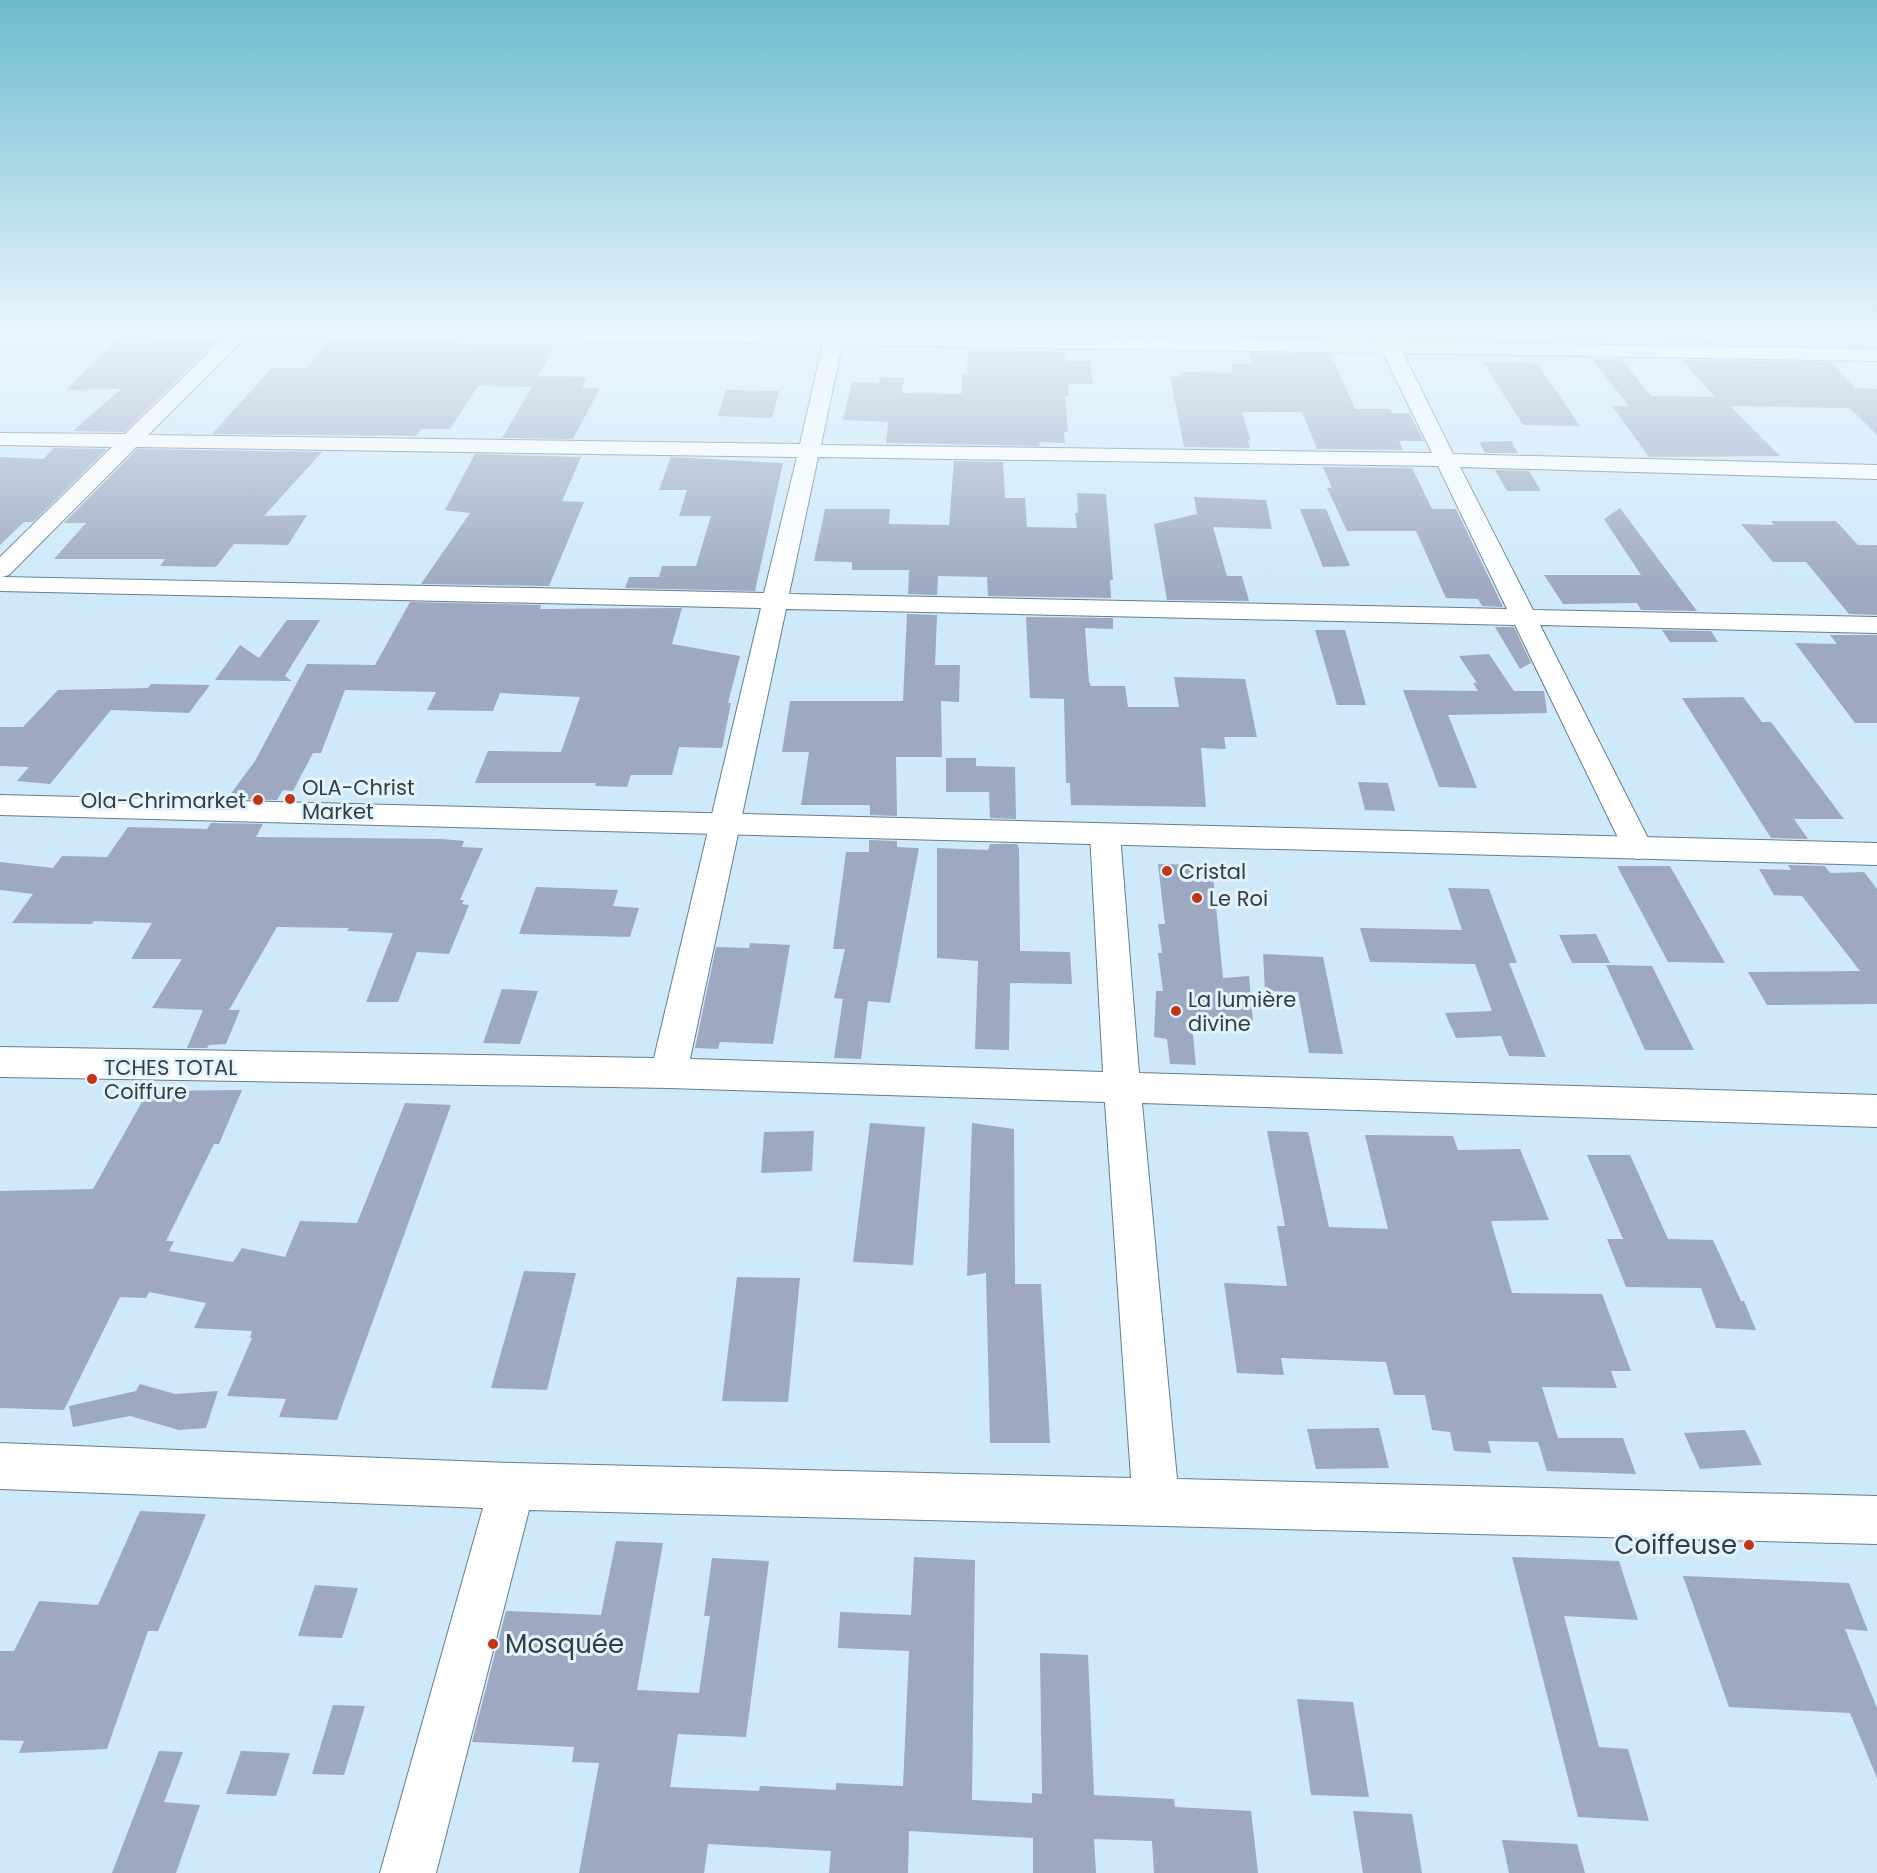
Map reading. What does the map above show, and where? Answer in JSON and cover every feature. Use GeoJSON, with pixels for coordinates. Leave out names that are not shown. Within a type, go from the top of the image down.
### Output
{"type":"FeatureCollection","features":[{"type":"Feature","properties":{"kind":"street"},"geometry":{"type":"LineString","coordinates":[[0,570],[154,417]]}},
{"type":"Feature","properties":{"kind":"street"},"geometry":{"type":"LineString","coordinates":[[669,1073],[817,417]]}},
{"type":"Feature","properties":{"kind":"street"},"geometry":{"type":"LineString","coordinates":[[1425,417],[1638,848]]}},
{"type":"Feature","properties":{"kind":"street"},"geometry":{"type":"LineString","coordinates":[[0,439],[132,439],[809,452],[1446,460],[1877,472]]}},
{"type":"Feature","properties":{"kind":"street"},"geometry":{"type":"LineString","coordinates":[[0,584],[1877,625]]}},
{"type":"Feature","properties":{"kind":"street"},"geometry":{"type":"LineString","coordinates":[[0,805],[1877,854]]}},
{"type":"Feature","properties":{"kind":"street"},"geometry":{"type":"LineString","coordinates":[[1105,834],[1122,1088],[1156,1504]]}},
{"type":"Feature","properties":{"kind":"street"},"geometry":{"type":"LineString","coordinates":[[0,1062],[669,1073],[1877,1111]]}},
{"type":"Feature","properties":{"kind":"street"},"geometry":{"type":"LineString","coordinates":[[0,1466],[512,1486],[1156,1504],[1877,1520]]}},
{"type":"Feature","properties":{"kind":"street"},"geometry":{"type":"LineString","coordinates":[[408,1873],[512,1486]]}},
{"type":"Feature","properties":{"kind":"building"},"geometry":{"type":"Polygon","coordinates":[[[89,417],[139,417],[124,432],[73,431],[89,417]]]}},
{"type":"Feature","properties":{"kind":"building"},"geometry":{"type":"Polygon","coordinates":[[[227,417],[458,417],[450,429],[421,429],[416,436],[212,434],[227,417]]]}},
{"type":"Feature","properties":{"kind":"building"},"geometry":{"type":"Polygon","coordinates":[[[514,417],[584,417],[573,439],[502,438],[514,417]]]}},
{"type":"Feature","properties":{"kind":"building"},"geometry":{"type":"Polygon","coordinates":[[[844,417],[1067,417],[1068,432],[1064,432],[1065,443],[1039,442],[1040,446],[886,443],[888,422],[843,420],[844,417]]]}},
{"type":"Feature","properties":{"kind":"building"},"geometry":{"type":"Polygon","coordinates":[[[1178,417],[1244,417],[1251,441],[1248,440],[1250,448],[1184,447],[1178,417]]]}},
{"type":"Feature","properties":{"kind":"building"},"geometry":{"type":"Polygon","coordinates":[[[1304,417],[1411,417],[1424,441],[1399,441],[1403,450],[1317,449],[1304,417]]]}},
{"type":"Feature","properties":{"kind":"building"},"geometry":{"type":"Polygon","coordinates":[[[1518,417],[1574,417],[1580,426],[1523,425],[1518,417]]]}},
{"type":"Feature","properties":{"kind":"building"},"geometry":{"type":"Polygon","coordinates":[[[1620,417],[1741,417],[1780,456],[1649,457],[1620,417]]]}},
{"type":"Feature","properties":{"kind":"building"},"geometry":{"type":"Polygon","coordinates":[[[1859,417],[1877,417],[1877,435],[1859,417]]]}},
{"type":"Feature","properties":{"kind":"building"},"geometry":{"type":"Polygon","coordinates":[[[1511,441],[1518,453],[1485,453],[1479,442],[1511,441]]]}},
{"type":"Feature","properties":{"kind":"building"},"geometry":{"type":"Polygon","coordinates":[[[54,448],[107,449],[33,522],[24,522],[0,545],[0,457],[43,459],[54,448]]]}},
{"type":"Feature","properties":{"kind":"building"},"geometry":{"type":"Polygon","coordinates":[[[137,449],[322,452],[264,516],[307,515],[288,545],[234,544],[216,567],[160,566],[165,559],[54,559],[86,523],[64,523],[137,449]]]}},
{"type":"Feature","properties":{"kind":"building"},"geometry":{"type":"Polygon","coordinates":[[[475,454],[581,457],[562,501],[584,502],[549,586],[421,584],[470,513],[445,510],[475,454]]]}},
{"type":"Feature","properties":{"kind":"building"},"geometry":{"type":"Polygon","coordinates":[[[671,457],[783,463],[755,591],[625,588],[629,577],[659,577],[662,566],[696,566],[711,516],[679,516],[687,490],[659,490],[671,457]]]}},
{"type":"Feature","properties":{"kind":"building"},"geometry":{"type":"Polygon","coordinates":[[[954,461],[1003,462],[1005,498],[1025,498],[1027,527],[1077,528],[1075,513],[1078,513],[1077,493],[1106,494],[1113,580],[1110,580],[1111,598],[988,596],[987,577],[938,576],[937,595],[908,594],[909,570],[852,570],[852,562],[814,561],[825,509],[890,509],[889,524],[949,525],[954,461]]]}},
{"type":"Feature","properties":{"kind":"building"},"geometry":{"type":"Polygon","coordinates":[[[1323,467],[1412,468],[1432,509],[1456,509],[1503,607],[1482,606],[1478,599],[1446,598],[1416,531],[1347,531],[1327,488],[1332,488],[1323,467]]]}},
{"type":"Feature","properties":{"kind":"building"},"geometry":{"type":"Polygon","coordinates":[[[1495,470],[1529,471],[1541,491],[1507,491],[1495,470]]]}},
{"type":"Feature","properties":{"kind":"building"},"geometry":{"type":"Polygon","coordinates":[[[1194,497],[1266,500],[1272,529],[1213,527],[1227,576],[1242,576],[1249,601],[1167,600],[1154,524],[1197,514],[1194,497]]]}},
{"type":"Feature","properties":{"kind":"building"},"geometry":{"type":"Polygon","coordinates":[[[1620,508],[1697,611],[1641,610],[1637,603],[1563,604],[1544,575],[1641,575],[1604,519],[1620,508]]]}},
{"type":"Feature","properties":{"kind":"building"},"geometry":{"type":"Polygon","coordinates":[[[1300,509],[1326,509],[1350,566],[1323,567],[1300,509]]]}},
{"type":"Feature","properties":{"kind":"building"},"geometry":{"type":"Polygon","coordinates":[[[1771,521],[1836,521],[1858,545],[1877,545],[1877,615],[1849,614],[1806,562],[1773,562],[1741,524],[1774,525],[1771,521]]]}},
{"type":"Feature","properties":{"kind":"building"},"geometry":{"type":"Polygon","coordinates":[[[410,602],[541,605],[540,609],[682,608],[672,644],[740,656],[728,703],[731,703],[722,748],[679,747],[672,775],[631,775],[627,787],[595,786],[596,783],[475,783],[488,751],[561,752],[580,697],[500,693],[493,711],[427,710],[436,692],[345,690],[321,753],[313,753],[293,791],[283,790],[277,800],[227,799],[255,761],[307,664],[375,665],[410,602]]]}},
{"type":"Feature","properties":{"kind":"building"},"geometry":{"type":"Polygon","coordinates":[[[907,614],[937,615],[935,665],[960,665],[959,702],[941,701],[942,757],[896,757],[897,816],[870,815],[870,805],[801,805],[809,752],[782,752],[790,701],[903,701],[907,614]]]}},
{"type":"Feature","properties":{"kind":"building"},"geometry":{"type":"Polygon","coordinates":[[[1026,617],[1113,618],[1113,629],[1085,628],[1089,682],[1091,686],[1125,686],[1128,707],[1179,707],[1174,677],[1245,679],[1257,737],[1224,737],[1226,749],[1201,748],[1206,807],[1071,805],[1070,783],[1066,783],[1064,699],[1030,698],[1026,617]]]}},
{"type":"Feature","properties":{"kind":"building"},"geometry":{"type":"Polygon","coordinates":[[[287,620],[320,620],[285,676],[292,681],[215,680],[240,645],[259,658],[287,620]]]}},
{"type":"Feature","properties":{"kind":"building"},"geometry":{"type":"Polygon","coordinates":[[[1495,627],[1514,627],[1531,663],[1520,669],[1495,627]]]}},
{"type":"Feature","properties":{"kind":"building"},"geometry":{"type":"Polygon","coordinates":[[[1315,630],[1345,630],[1366,705],[1337,705],[1315,630]]]}},
{"type":"Feature","properties":{"kind":"building"},"geometry":{"type":"Polygon","coordinates":[[[1662,630],[1711,631],[1718,642],[1670,642],[1662,630]]]}},
{"type":"Feature","properties":{"kind":"building"},"geometry":{"type":"Polygon","coordinates":[[[1830,635],[1877,635],[1877,723],[1855,723],[1795,643],[1837,644],[1830,635]]]}},
{"type":"Feature","properties":{"kind":"building"},"geometry":{"type":"Polygon","coordinates":[[[1489,654],[1514,691],[1544,691],[1547,713],[1448,715],[1477,788],[1439,787],[1403,690],[1478,691],[1473,683],[1477,683],[1459,656],[1489,654]]]}},
{"type":"Feature","properties":{"kind":"building"},"geometry":{"type":"Polygon","coordinates":[[[151,684],[210,685],[189,713],[111,710],[50,784],[17,781],[29,767],[0,766],[0,727],[23,727],[58,690],[148,688],[151,684]]]}},
{"type":"Feature","properties":{"kind":"building"},"geometry":{"type":"Polygon","coordinates":[[[1743,697],[1762,722],[1771,722],[1844,819],[1794,819],[1808,839],[1771,838],[1682,698],[1743,697]]]}},
{"type":"Feature","properties":{"kind":"building"},"geometry":{"type":"Polygon","coordinates":[[[946,758],[976,758],[976,766],[1015,767],[1016,819],[990,818],[989,792],[946,792],[946,758]]]}},
{"type":"Feature","properties":{"kind":"building"},"geometry":{"type":"Polygon","coordinates":[[[1358,782],[1388,783],[1395,811],[1365,810],[1358,782]]]}},
{"type":"Feature","properties":{"kind":"building"},"geometry":{"type":"Polygon","coordinates":[[[211,823],[263,824],[256,837],[442,839],[464,841],[462,847],[483,848],[460,900],[464,900],[462,904],[469,905],[449,954],[417,952],[398,1002],[366,1002],[393,933],[347,931],[349,928],[277,927],[229,1010],[240,1010],[226,1044],[209,1045],[207,1048],[187,1048],[203,1010],[152,1008],[182,959],[131,959],[152,923],[94,921],[92,924],[12,923],[33,894],[0,890],[0,862],[53,868],[62,856],[107,857],[128,827],[207,829],[211,823]]]}},
{"type":"Feature","properties":{"kind":"building"},"geometry":{"type":"Polygon","coordinates":[[[869,840],[897,841],[897,847],[919,848],[890,1003],[868,1001],[861,1059],[834,1058],[843,999],[834,998],[845,949],[833,949],[846,852],[869,852],[869,840]]]}},
{"type":"Feature","properties":{"kind":"building"},"geometry":{"type":"Polygon","coordinates":[[[990,844],[1017,844],[1019,849],[1020,951],[1070,952],[1072,984],[1010,983],[1009,1050],[975,1049],[978,961],[937,958],[937,848],[988,850],[990,844]]]}},
{"type":"Feature","properties":{"kind":"building"},"geometry":{"type":"Polygon","coordinates":[[[1158,864],[1212,865],[1223,978],[1249,976],[1253,1021],[1191,1016],[1196,1065],[1170,1064],[1167,1039],[1154,1037],[1156,991],[1163,991],[1158,953],[1162,953],[1158,924],[1165,924],[1158,864]]]}},
{"type":"Feature","properties":{"kind":"building"},"geometry":{"type":"Polygon","coordinates":[[[1788,865],[1825,866],[1830,873],[1864,872],[1877,889],[1877,1004],[1767,1005],[1748,972],[1860,971],[1802,896],[1774,895],[1759,869],[1791,870],[1788,865]]]}},
{"type":"Feature","properties":{"kind":"building"},"geometry":{"type":"Polygon","coordinates":[[[1617,866],[1670,866],[1725,963],[1668,962],[1617,866]]]}},
{"type":"Feature","properties":{"kind":"building"},"geometry":{"type":"Polygon","coordinates":[[[536,887],[618,890],[613,906],[639,908],[630,937],[519,934],[536,887]]]}},
{"type":"Feature","properties":{"kind":"building"},"geometry":{"type":"Polygon","coordinates":[[[1448,888],[1489,889],[1517,963],[1509,963],[1546,1057],[1509,1056],[1501,1036],[1456,1038],[1445,1013],[1492,1011],[1475,964],[1370,962],[1360,928],[1462,930],[1448,888]]]}},
{"type":"Feature","properties":{"kind":"building"},"geometry":{"type":"Polygon","coordinates":[[[1596,934],[1610,963],[1572,963],[1559,935],[1596,934]]]}},
{"type":"Feature","properties":{"kind":"building"},"geometry":{"type":"Polygon","coordinates":[[[750,943],[790,945],[773,1044],[720,1042],[718,1049],[695,1048],[716,947],[749,948],[750,943]]]}},
{"type":"Feature","properties":{"kind":"building"},"geometry":{"type":"Polygon","coordinates":[[[1263,954],[1323,957],[1343,1054],[1309,1053],[1298,992],[1265,991],[1263,954]]]}},
{"type":"Feature","properties":{"kind":"building"},"geometry":{"type":"Polygon","coordinates":[[[1606,965],[1652,966],[1694,1050],[1645,1050],[1606,965]]]}},
{"type":"Feature","properties":{"kind":"building"},"geometry":{"type":"Polygon","coordinates":[[[502,989],[538,991],[520,1044],[483,1043],[502,989]]]}},
{"type":"Feature","properties":{"kind":"building"},"geometry":{"type":"Polygon","coordinates":[[[242,1090],[219,1144],[214,1144],[166,1241],[174,1241],[169,1251],[233,1262],[242,1248],[285,1257],[300,1221],[357,1223],[405,1103],[451,1105],[337,1420],[279,1417],[286,1399],[227,1396],[252,1338],[250,1338],[252,1331],[194,1328],[206,1303],[149,1292],[146,1298],[120,1297],[64,1410],[0,1408],[0,1191],[93,1189],[148,1091],[242,1090]]]}},
{"type":"Feature","properties":{"kind":"building"},"geometry":{"type":"Polygon","coordinates":[[[870,1123],[925,1127],[913,1265],[853,1262],[870,1123]]]}},
{"type":"Feature","properties":{"kind":"building"},"geometry":{"type":"Polygon","coordinates":[[[972,1123],[1014,1129],[1015,1284],[1041,1284],[1050,1443],[990,1443],[986,1273],[967,1276],[972,1123]]]}},
{"type":"Feature","properties":{"kind":"building"},"geometry":{"type":"Polygon","coordinates":[[[814,1131],[812,1171],[761,1173],[764,1132],[814,1131]]]}},
{"type":"Feature","properties":{"kind":"building"},"geometry":{"type":"Polygon","coordinates":[[[1267,1131],[1308,1132],[1329,1227],[1388,1229],[1365,1135],[1453,1136],[1458,1150],[1520,1149],[1549,1220],[1491,1221],[1512,1293],[1602,1294],[1631,1371],[1611,1371],[1617,1388],[1542,1387],[1558,1438],[1623,1438],[1636,1474],[1547,1471],[1538,1442],[1488,1441],[1491,1453],[1454,1451],[1450,1432],[1432,1430],[1425,1395],[1394,1395],[1386,1362],[1281,1358],[1284,1375],[1237,1373],[1224,1283],[1287,1286],[1277,1226],[1285,1226],[1267,1131]]]}},
{"type":"Feature","properties":{"kind":"building"},"geometry":{"type":"Polygon","coordinates":[[[1587,1155],[1630,1155],[1668,1239],[1713,1240],[1756,1330],[1716,1328],[1701,1288],[1626,1287],[1607,1239],[1623,1239],[1587,1155]]]}},
{"type":"Feature","properties":{"kind":"building"},"geometry":{"type":"Polygon","coordinates":[[[524,1271],[576,1273],[547,1390],[491,1388],[524,1271]]]}},
{"type":"Feature","properties":{"kind":"building"},"geometry":{"type":"Polygon","coordinates":[[[737,1277],[800,1278],[788,1402],[722,1401],[737,1277]]]}},
{"type":"Feature","properties":{"kind":"building"},"geometry":{"type":"Polygon","coordinates":[[[140,1384],[175,1394],[218,1391],[206,1428],[179,1430],[130,1416],[73,1427],[69,1406],[136,1391],[140,1384]]]}},
{"type":"Feature","properties":{"kind":"building"},"geometry":{"type":"Polygon","coordinates":[[[1379,1428],[1389,1468],[1316,1469],[1307,1429],[1379,1428]]]}},
{"type":"Feature","properties":{"kind":"building"},"geometry":{"type":"Polygon","coordinates":[[[1745,1430],[1762,1465],[1700,1469],[1684,1433],[1745,1430]]]}},
{"type":"Feature","properties":{"kind":"building"},"geometry":{"type":"Polygon","coordinates":[[[140,1511],[206,1514],[158,1631],[148,1631],[107,1749],[19,1753],[24,1741],[0,1740],[0,1651],[14,1651],[39,1601],[98,1605],[140,1511]]]}},
{"type":"Feature","properties":{"kind":"building"},"geometry":{"type":"Polygon","coordinates":[[[616,1541],[663,1543],[637,1690],[699,1693],[710,1616],[704,1616],[712,1558],[769,1561],[746,1737],[678,1734],[670,1787],[759,1791],[760,1786],[836,1790],[836,1783],[903,1786],[909,1651],[838,1648],[840,1612],[911,1615],[914,1557],[975,1560],[972,1800],[1032,1803],[1032,1793],[1042,1794],[1040,1653],[1088,1655],[1094,1795],[1174,1799],[1175,1807],[1251,1811],[1258,1873],[1154,1873],[1152,1841],[1094,1839],[1096,1873],[1033,1873],[1033,1838],[909,1831],[908,1873],[829,1873],[831,1851],[708,1844],[704,1873],[579,1873],[599,1763],[572,1762],[574,1747],[472,1742],[506,1611],[601,1615],[616,1541]]]}},
{"type":"Feature","properties":{"kind":"building"},"geometry":{"type":"Polygon","coordinates":[[[1512,1557],[1619,1561],[1638,1620],[1564,1616],[1599,1747],[1628,1749],[1649,1821],[1578,1817],[1512,1557]]]}},
{"type":"Feature","properties":{"kind":"building"},"geometry":{"type":"Polygon","coordinates":[[[1683,1576],[1849,1583],[1868,1631],[1845,1629],[1877,1708],[1877,1778],[1850,1713],[1729,1707],[1683,1576]]]}},
{"type":"Feature","properties":{"kind":"building"},"geometry":{"type":"Polygon","coordinates":[[[315,1585],[358,1588],[342,1638],[298,1636],[315,1585]]]}},
{"type":"Feature","properties":{"kind":"building"},"geometry":{"type":"Polygon","coordinates":[[[1297,1699],[1353,1702],[1369,1797],[1311,1795],[1297,1699]]]}},
{"type":"Feature","properties":{"kind":"building"},"geometry":{"type":"Polygon","coordinates":[[[333,1705],[365,1706],[344,1775],[312,1774],[333,1705]]]}},
{"type":"Feature","properties":{"kind":"building"},"geometry":{"type":"Polygon","coordinates":[[[159,1751],[183,1752],[164,1802],[200,1805],[176,1873],[112,1873],[159,1751]]]}},
{"type":"Feature","properties":{"kind":"building"},"geometry":{"type":"Polygon","coordinates":[[[241,1751],[290,1753],[276,1796],[226,1794],[241,1751]]]}},
{"type":"Feature","properties":{"kind":"building"},"geometry":{"type":"Polygon","coordinates":[[[1353,1811],[1412,1814],[1422,1873],[1363,1873],[1353,1811]]]}},
{"type":"Feature","properties":{"kind":"building"},"geometry":{"type":"Polygon","coordinates":[[[1502,1840],[1577,1844],[1585,1873],[1509,1873],[1502,1840]]]}},
{"type":"Feature","properties":{"kind":"place","name":"OLA-Christ Market"},"geometry":{"type":"Point","coordinates":[290,799]}},
{"type":"Feature","properties":{"kind":"place","name":"Ola-Chrimarket"},"geometry":{"type":"Point","coordinates":[258,800]}},
{"type":"Feature","properties":{"kind":"place","name":"Cristal"},"geometry":{"type":"Point","coordinates":[1167,871]}},
{"type":"Feature","properties":{"kind":"place","name":"Le Roi"},"geometry":{"type":"Point","coordinates":[1197,898]}},
{"type":"Feature","properties":{"kind":"place","name":"La lumière divine"},"geometry":{"type":"Point","coordinates":[1176,1011]}},
{"type":"Feature","properties":{"kind":"place","name":"TCHES TOTAL Coiffure"},"geometry":{"type":"Point","coordinates":[92,1079]}},
{"type":"Feature","properties":{"kind":"place","name":"Coiffeuse"},"geometry":{"type":"Point","coordinates":[1749,1545]}},
{"type":"Feature","properties":{"kind":"place","name":"Mosquée"},"geometry":{"type":"Point","coordinates":[493,1644]}}]}
